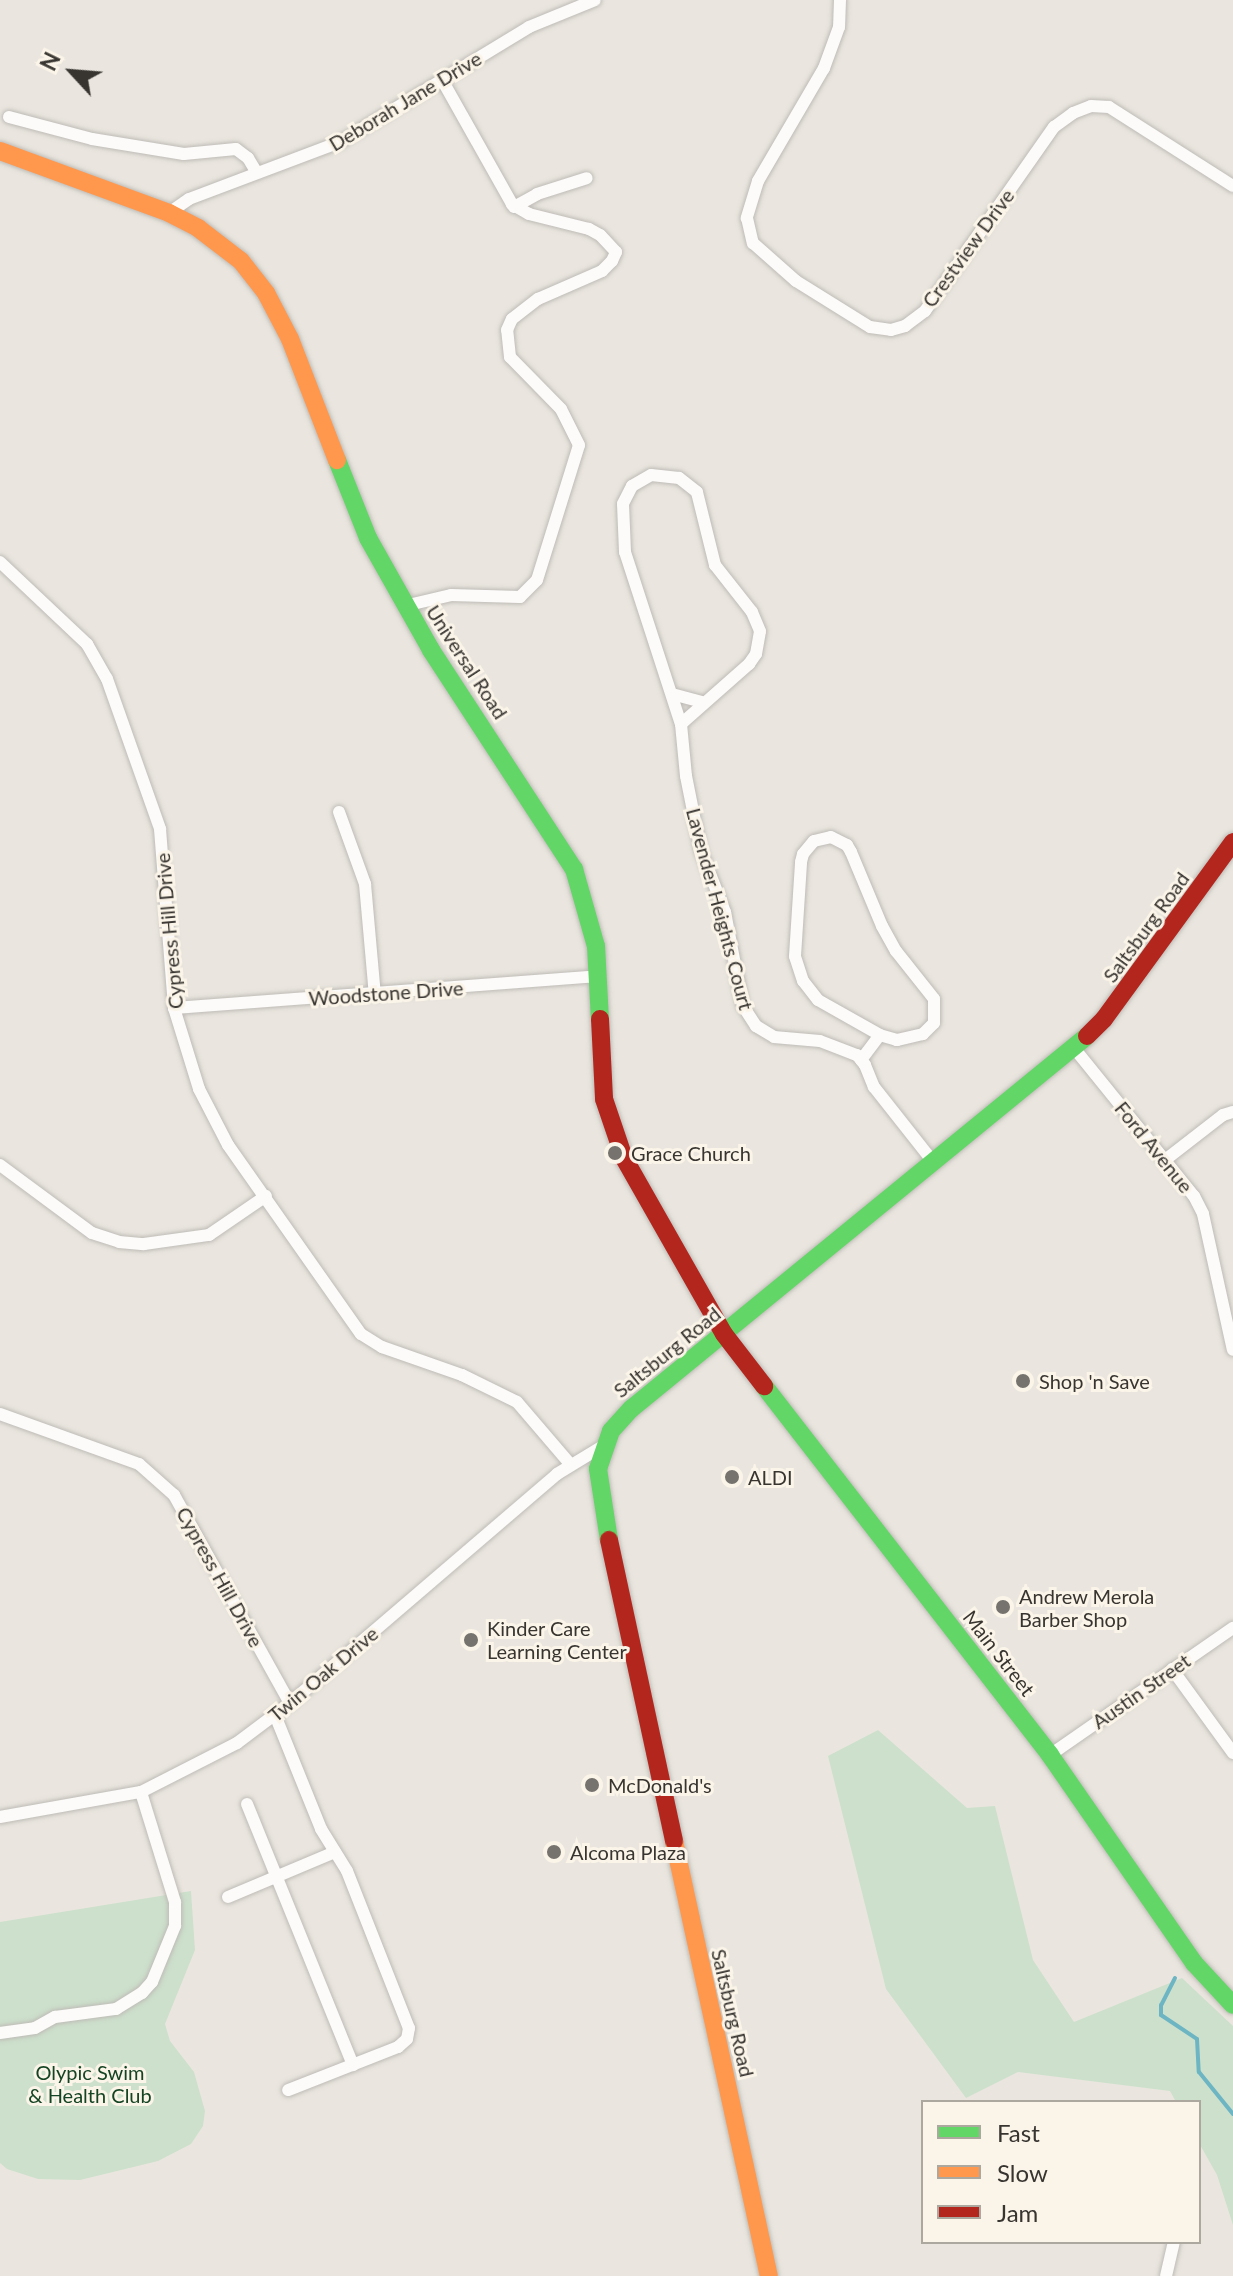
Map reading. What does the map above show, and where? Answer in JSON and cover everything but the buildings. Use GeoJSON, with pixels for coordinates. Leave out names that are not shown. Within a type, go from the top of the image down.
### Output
{"type":"FeatureCollection","features":[{"type":"Feature","properties":{"kind":"street","name":"Deborah Jane Drive"},"geometry":{"type":"LineString","coordinates":[[169,213],[189,199],[340,142],[529,27],[595,0]]}},
{"type":"Feature","properties":{"kind":"street","name":"Crestview Drive"},"geometry":{"type":"LineString","coordinates":[[840,0],[839,27],[824,68],[758,181],[747,218],[753,243],[796,281],[870,327],[891,330],[905,326],[925,311],[1054,127],[1073,113],[1091,106],[1109,107],[1233,186]]}},
{"type":"Feature","properties":{"kind":"street"},"geometry":{"type":"LineString","coordinates":[[404,606],[451,595],[520,597],[537,580],[576,463],[579,445],[561,409],[510,357],[507,330],[512,319],[538,299],[602,271],[616,252],[600,235],[589,229],[529,214],[514,207],[442,80]]}},
{"type":"Feature","properties":{"kind":"street"},"geometry":{"type":"LineString","coordinates":[[9,117],[92,139],[184,154],[236,149],[248,158],[257,173]]}},
{"type":"Feature","properties":{"kind":"street","name":"Universal Road"},"geometry":{"type":"LineString","coordinates":[[0,151],[169,213],[220,243],[241,261],[266,293],[290,339],[368,538],[404,606],[557,838],[574,869],[590,917],[599,976],[601,1068],[612,1126],[647,1202],[724,1334]]}},
{"type":"Feature","properties":{"kind":"street"},"geometry":{"type":"LineString","coordinates":[[514,207],[537,194],[587,178]]}},
{"type":"Feature","properties":{"kind":"street","name":"Lavender Heights Court"},"geometry":{"type":"LineString","coordinates":[[681,724],[702,702],[749,664],[759,642],[757,620],[715,565],[697,492],[679,478],[651,475],[632,486],[626,494],[622,514],[623,534],[632,579],[681,724],[686,776],[701,851],[725,912],[739,993],[748,1017],[782,1040],[820,1041],[847,1050],[861,1060]]}},
{"type":"Feature","properties":{"kind":"street","name":"Cypress Hill Drive"},"geometry":{"type":"LineString","coordinates":[[0,562],[87,644],[107,679],[160,829],[174,1008],[199,1089],[228,1145],[361,1334],[382,1347],[462,1375],[517,1402],[571,1465]]}},
{"type":"Feature","properties":{"kind":"street"},"geometry":{"type":"LineString","coordinates":[[672,694],[702,702]]}},
{"type":"Feature","properties":{"kind":"street"},"geometry":{"type":"LineString","coordinates":[[339,812],[365,884],[375,995]]}},
{"type":"Feature","properties":{"kind":"street"},"geometry":{"type":"LineString","coordinates":[[822,838],[847,845],[882,926],[936,1006],[934,1023],[923,1034],[897,1040],[880,1035],[818,1000],[797,968],[801,862],[807,846],[822,838]]}},
{"type":"Feature","properties":{"kind":"street","name":"Saltsburg Road"},"geometry":{"type":"LineString","coordinates":[[769,2276],[601,1504],[598,1469],[603,1446],[627,1413],[1074,1048],[1123,997],[1233,842]]}},
{"type":"Feature","properties":{"kind":"street","name":"Woodstone Drive"},"geometry":{"type":"LineString","coordinates":[[174,1008],[599,976]]}},
{"type":"Feature","properties":{"kind":"street"},"geometry":{"type":"LineString","coordinates":[[880,1035],[861,1060],[874,1087],[934,1163]]}},
{"type":"Feature","properties":{"kind":"street","name":"Ford Avenue"},"geometry":{"type":"LineString","coordinates":[[1074,1048],[1194,1196],[1203,1214],[1233,1350]]}},
{"type":"Feature","properties":{"kind":"street"},"geometry":{"type":"LineString","coordinates":[[1165,1160],[1223,1115],[1233,1112]]}},
{"type":"Feature","properties":{"kind":"street"},"geometry":{"type":"LineString","coordinates":[[0,1165],[92,1233],[119,1242],[144,1244],[209,1235],[266,1196]]}},
{"type":"Feature","properties":{"kind":"street","name":"Main Street"},"geometry":{"type":"LineString","coordinates":[[724,1334],[1050,1755],[1194,1963],[1233,2005]]}},
{"type":"Feature","properties":{"kind":"street","name":"Cypress Hill Drive"},"geometry":{"type":"LineString","coordinates":[[0,1414],[139,1464],[174,1495],[290,1703]]}},
{"type":"Feature","properties":{"kind":"street","name":"Twin Oak Drive"},"geometry":{"type":"LineString","coordinates":[[0,1817],[141,1792],[237,1743],[290,1703],[571,1465],[603,1446]]}},
{"type":"Feature","properties":{"kind":"street","name":"Austin Street"},"geometry":{"type":"LineString","coordinates":[[1050,1755],[1233,1628]]}},
{"type":"Feature","properties":{"kind":"street"},"geometry":{"type":"LineString","coordinates":[[1172,1669],[1233,1753]]}},
{"type":"Feature","properties":{"kind":"street"},"geometry":{"type":"LineString","coordinates":[[275,1715],[321,1829],[347,1871],[409,2028],[407,2039],[398,2047],[288,2090]]}},
{"type":"Feature","properties":{"kind":"street"},"geometry":{"type":"LineString","coordinates":[[0,2033],[35,2028],[55,2017],[116,2009],[136,1998],[152,1982],[175,1926],[175,1902],[141,1792]]}},
{"type":"Feature","properties":{"kind":"street"},"geometry":{"type":"LineString","coordinates":[[247,1804],[353,2065]]}},
{"type":"Feature","properties":{"kind":"street"},"geometry":{"type":"LineString","coordinates":[[228,1897],[335,1852]]}},
{"type":"Feature","properties":{"kind":"street"},"geometry":{"type":"LineString","coordinates":[[1166,2276],[1174,2244]]}},
{"type":"Feature","properties":{"kind":"green space"},"geometry":{"type":"Polygon","coordinates":[[[878,1730],[967,1808],[995,1806],[1033,1960],[1074,2022],[1182,1978],[1233,2026],[1233,2225],[1217,2175],[1201,2147],[1201,2100],[1175,2100],[1170,2091],[1018,2072],[966,2098],[886,1989],[828,1756],[878,1730]]]}},
{"type":"Feature","properties":{"kind":"green space","name":"Olypic Swim & Health Club"},"geometry":{"type":"Polygon","coordinates":[[[191,1891],[195,1950],[165,2024],[170,2041],[194,2072],[205,2111],[203,2126],[191,2144],[158,2161],[80,2180],[38,2179],[7,2169],[0,2163],[0,1922],[191,1891]]]}},
{"type":"Feature","properties":{"kind":"waterway"},"geometry":{"type":"LineString","coordinates":[[1175,1978],[1161,2005],[1161,2015],[1197,2039],[1199,2072],[1233,2114]]}},
{"type":"Feature","properties":{"kind":"traffic: fast"},"geometry":{"type":"LineString","coordinates":[[337,460],[368,538],[431,650],[574,869],[596,946],[600,1019]]}},
{"type":"Feature","properties":{"kind":"traffic: fast"},"geometry":{"type":"LineString","coordinates":[[609,1540],[598,1469],[611,1431],[631,1409],[1087,1036]]}},
{"type":"Feature","properties":{"kind":"traffic: fast"},"geometry":{"type":"LineString","coordinates":[[764,1386],[1050,1755],[1194,1963],[1233,2005]]}},
{"type":"Feature","properties":{"kind":"traffic: slow"},"geometry":{"type":"LineString","coordinates":[[0,151],[169,213],[198,228],[241,261],[266,293],[290,339],[337,460]]}},
{"type":"Feature","properties":{"kind":"traffic: slow"},"geometry":{"type":"LineString","coordinates":[[674,1841],[769,2276]]}},
{"type":"Feature","properties":{"kind":"traffic: jam"},"geometry":{"type":"LineString","coordinates":[[1087,1036],[1104,1019],[1233,842]]}},
{"type":"Feature","properties":{"kind":"traffic: jam"},"geometry":{"type":"LineString","coordinates":[[600,1019],[604,1099],[624,1158],[724,1334],[764,1386]]}},
{"type":"Feature","properties":{"kind":"traffic: jam"},"geometry":{"type":"LineString","coordinates":[[609,1540],[674,1841]]}},
{"type":"Feature","properties":{"kind":"place","name":"Grace Church"},"geometry":{"type":"Point","coordinates":[615,1153]}},
{"type":"Feature","properties":{"kind":"place","name":"Shop 'n Save"},"geometry":{"type":"Point","coordinates":[1023,1381]}},
{"type":"Feature","properties":{"kind":"place","name":"ALDI"},"geometry":{"type":"Point","coordinates":[732,1477]}},
{"type":"Feature","properties":{"kind":"place","name":"Andrew Merola Barber Shop"},"geometry":{"type":"Point","coordinates":[1003,1607]}},
{"type":"Feature","properties":{"kind":"place","name":"Kinder Care Learning Center"},"geometry":{"type":"Point","coordinates":[471,1640]}},
{"type":"Feature","properties":{"kind":"place","name":"McDonald's"},"geometry":{"type":"Point","coordinates":[592,1785]}},
{"type":"Feature","properties":{"kind":"place","name":"Alcoma Plaza"},"geometry":{"type":"Point","coordinates":[554,1852]}}]}
